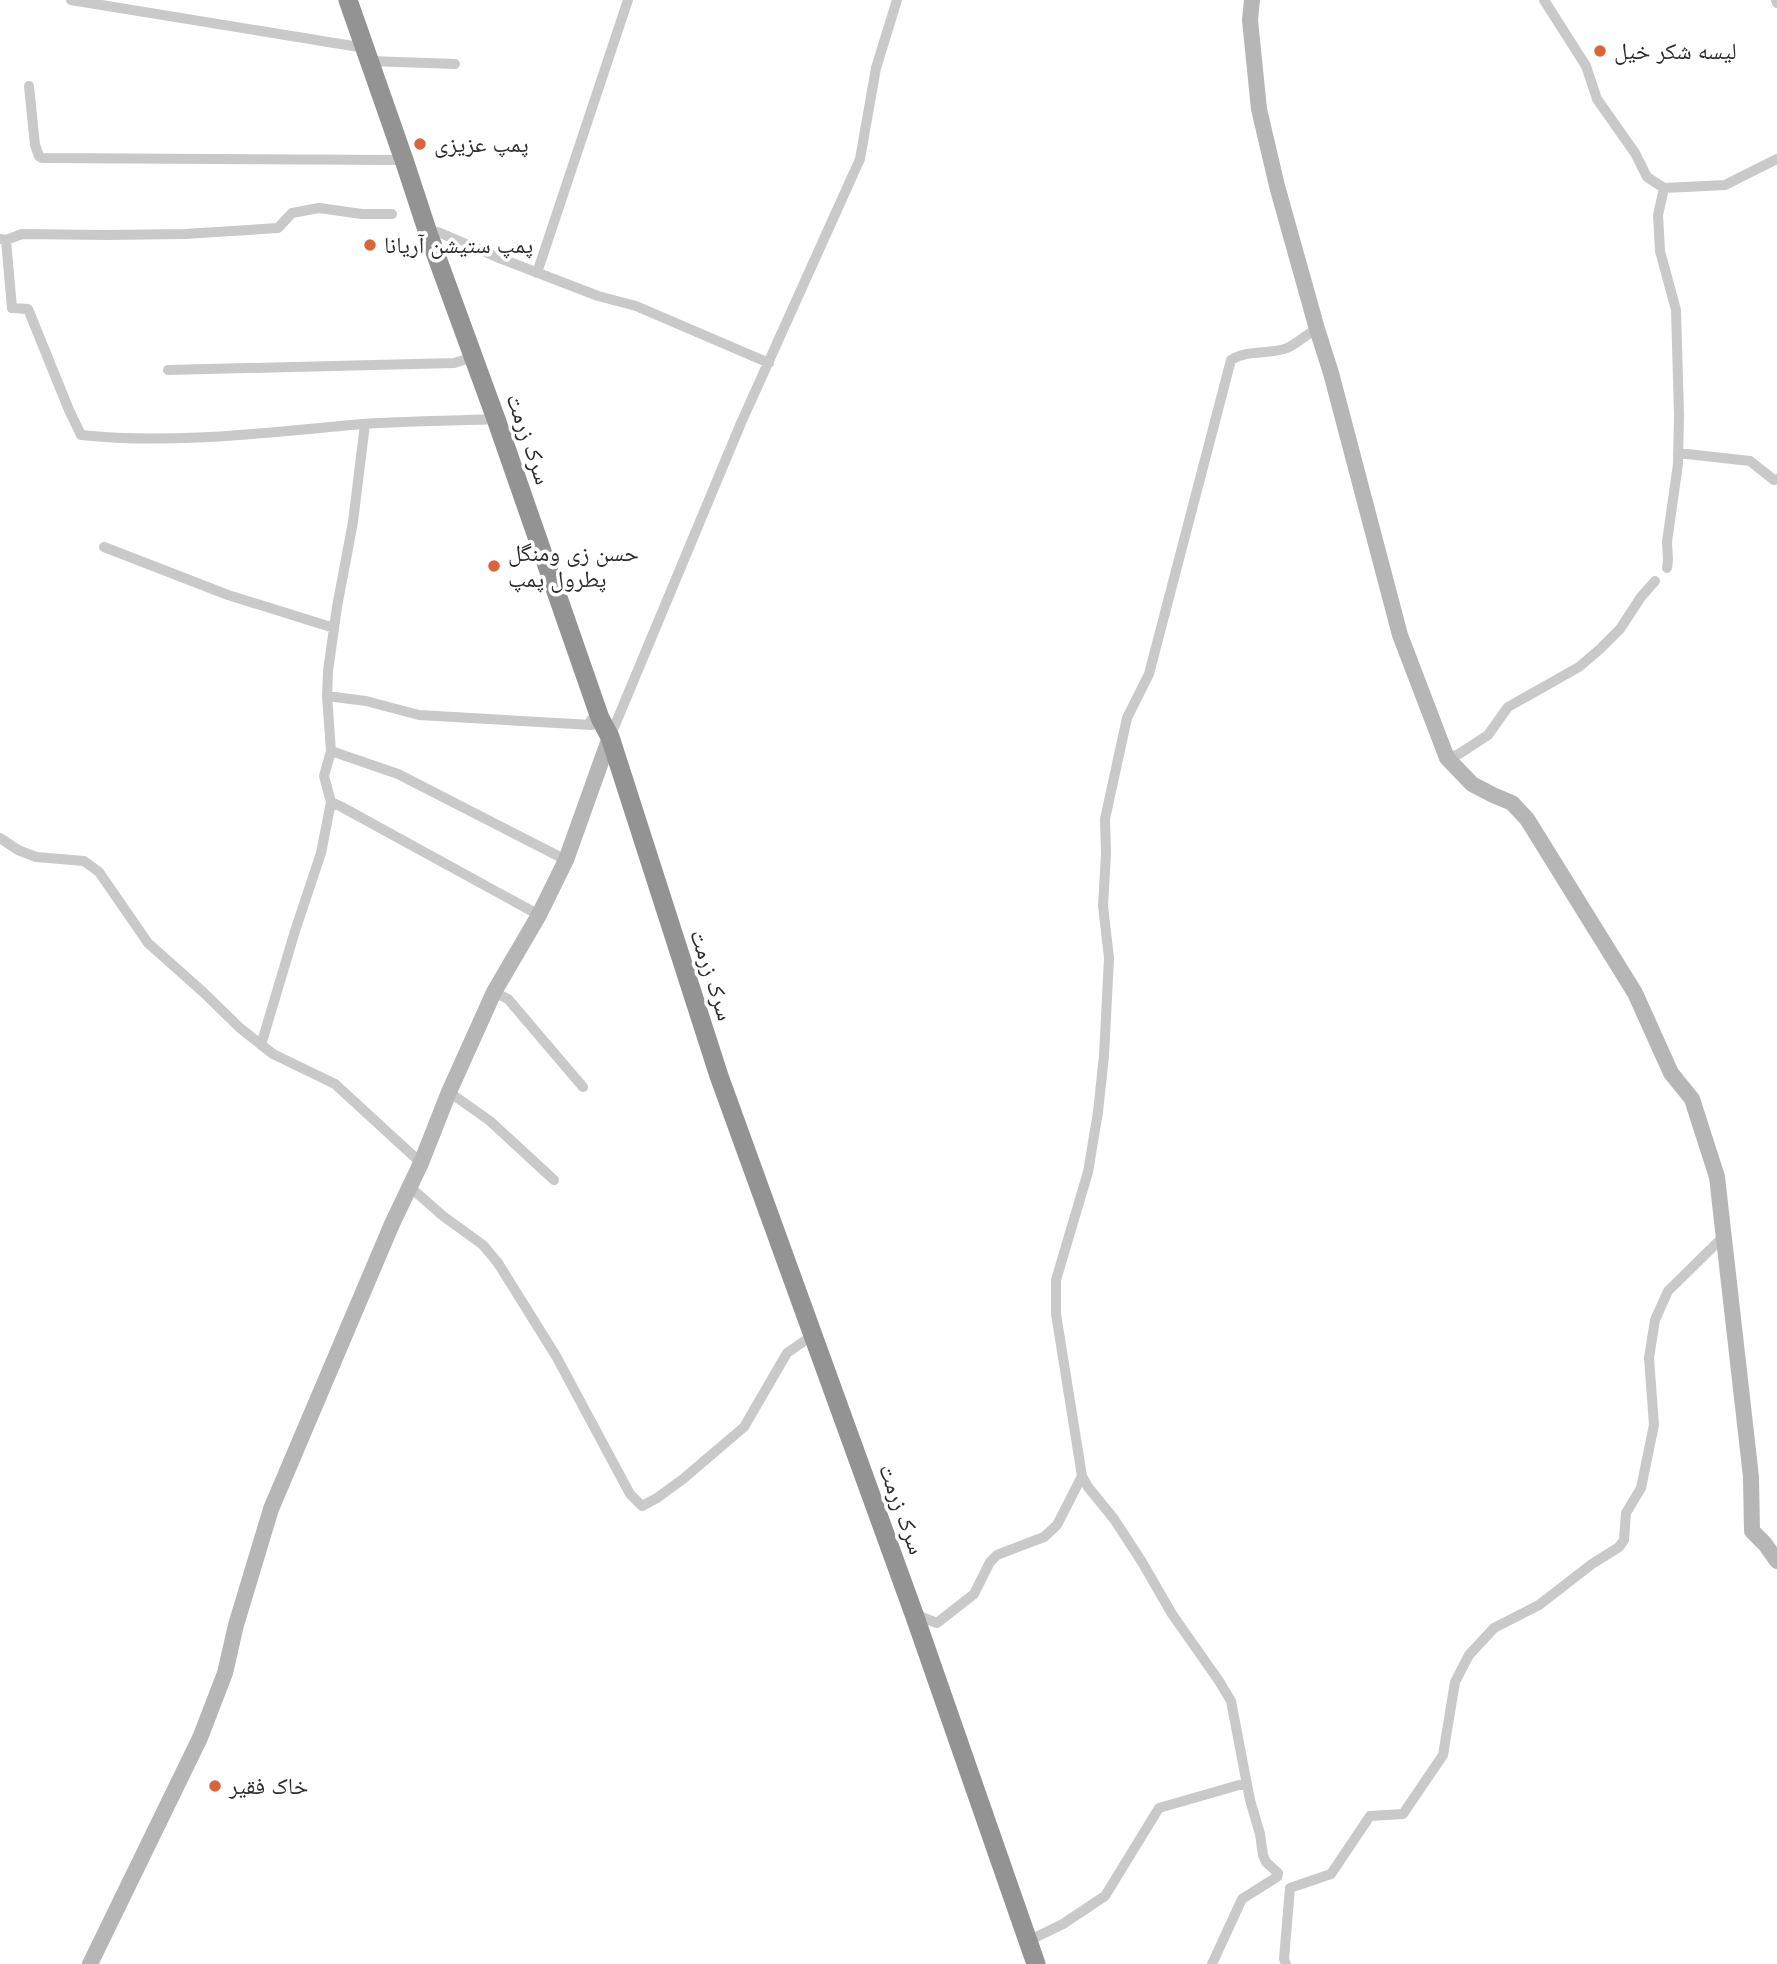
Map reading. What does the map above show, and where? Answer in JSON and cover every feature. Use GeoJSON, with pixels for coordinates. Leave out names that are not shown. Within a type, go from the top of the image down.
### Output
{"type":"FeatureCollection","features":[{"type":"Feature","properties":{"kind":"highway","name":"سرک زرمت"},"geometry":{"type":"LineString","coordinates":[[348,0],[600,718],[610,737],[719,1076],[914,1615],[1036,1964]]}},
{"type":"Feature","properties":{"kind":"street"},"geometry":{"type":"LineString","coordinates":[[71,0],[367,55],[454,64]]}},
{"type":"Feature","properties":{"kind":"street"},"geometry":{"type":"LineString","coordinates":[[537,273],[625,12],[627,2],[613,0]]}},
{"type":"Feature","properties":{"kind":"street"},"geometry":{"type":"LineString","coordinates":[[90,1964],[200,1738],[225,1672],[236,1625],[271,1509],[392,1224],[494,992],[539,915],[566,860],[610,737],[741,423],[860,159],[876,68],[897,0]]}},
{"type":"Feature","properties":{"kind":"street"},"geometry":{"type":"LineString","coordinates":[[1252,0],[1250,20],[1259,109],[1277,186],[1331,373],[1400,635],[1447,758],[1472,784],[1512,803],[1527,820],[1635,992],[1671,1073],[1692,1099],[1717,1177],[1751,1477],[1752,1531],[1777,1561]]}},
{"type":"Feature","properties":{"kind":"street"},"geometry":{"type":"LineString","coordinates":[[1544,0],[1586,65],[1597,99],[1635,153],[1647,177],[1664,188],[1725,185],[1777,159]]}},
{"type":"Feature","properties":{"kind":"street"},"geometry":{"type":"LineString","coordinates":[[29,86],[35,145],[39,156],[43,158],[404,160]]}},
{"type":"Feature","properties":{"kind":"street"},"geometry":{"type":"LineString","coordinates":[[1664,188],[1658,215],[1660,251],[1676,310],[1679,415],[1667,568]]}},
{"type":"Feature","properties":{"kind":"street"},"geometry":{"type":"LineString","coordinates":[[392,215],[362,215],[319,208],[292,213],[278,228],[106,236],[22,234],[3,240],[12,308],[29,309],[81,435],[114,439],[255,434],[365,424],[496,419]]}},
{"type":"Feature","properties":{"kind":"street"},"geometry":{"type":"LineString","coordinates":[[428,233],[438,232],[598,296],[636,306],[769,363]]}},
{"type":"Feature","properties":{"kind":"street"},"geometry":{"type":"LineString","coordinates":[[1212,1964],[1241,1899],[1276,1877],[1278,1872],[1266,1862],[1263,1855],[1231,1701],[1172,1614],[1121,1530],[1085,1481],[1056,1314],[1056,1280],[1088,1172],[1098,1112],[1108,972],[1103,906],[1105,819],[1127,718],[1149,674],[1231,360],[1243,355],[1288,348],[1317,329]]}},
{"type":"Feature","properties":{"kind":"street"},"geometry":{"type":"LineString","coordinates":[[168,370],[454,363],[474,357]]}},
{"type":"Feature","properties":{"kind":"street"},"geometry":{"type":"LineString","coordinates":[[261,1045],[321,853],[331,802],[324,776],[331,751],[327,696],[334,628],[353,522],[365,424]]}},
{"type":"Feature","properties":{"kind":"street"},"geometry":{"type":"LineString","coordinates":[[1678,453],[1750,461],[1774,480],[1777,479]]}},
{"type":"Feature","properties":{"kind":"street"},"geometry":{"type":"LineString","coordinates":[[104,547],[228,595],[334,628]]}},
{"type":"Feature","properties":{"kind":"street"},"geometry":{"type":"LineString","coordinates":[[1447,758],[1459,754],[1488,735],[1508,707],[1590,658],[1620,629],[1655,581]]}},
{"type":"Feature","properties":{"kind":"street"},"geometry":{"type":"LineString","coordinates":[[327,696],[366,701],[419,715],[592,725],[591,720],[600,718]]}},
{"type":"Feature","properties":{"kind":"street"},"geometry":{"type":"LineString","coordinates":[[331,751],[398,774],[566,860]]}},
{"type":"Feature","properties":{"kind":"street"},"geometry":{"type":"LineString","coordinates":[[331,802],[539,915]]}},
{"type":"Feature","properties":{"kind":"street"},"geometry":{"type":"LineString","coordinates":[[0,838],[18,850],[36,857],[84,861],[99,872],[148,943],[240,1028],[273,1054],[335,1084],[421,1163]]}},
{"type":"Feature","properties":{"kind":"street"},"geometry":{"type":"LineString","coordinates":[[494,992],[508,999],[583,1087]]}},
{"type":"Feature","properties":{"kind":"street"},"geometry":{"type":"LineString","coordinates":[[449,1092],[490,1121],[554,1180]]}},
{"type":"Feature","properties":{"kind":"street"},"geometry":{"type":"LineString","coordinates":[[410,1187],[443,1216],[483,1245],[498,1263],[556,1356],[631,1494],[642,1506],[683,1479],[744,1427],[787,1353],[813,1335]]}},
{"type":"Feature","properties":{"kind":"street"},"geometry":{"type":"LineString","coordinates":[[1290,1888],[1331,1874],[1370,1816],[1404,1814],[1443,1755],[1455,1682],[1469,1655],[1494,1628],[1539,1605],[1624,1540],[1626,1513],[1641,1488],[1654,1425],[1649,1358],[1655,1320],[1668,1291],[1723,1237]]}},
{"type":"Feature","properties":{"kind":"street"},"geometry":{"type":"LineString","coordinates":[[914,1615],[937,1623],[974,1594],[996,1555],[1044,1537],[1057,1525],[1085,1481]]}},
{"type":"Feature","properties":{"kind":"street"},"geometry":{"type":"LineString","coordinates":[[1028,1941],[1063,1924],[1105,1896],[1159,1808],[1246,1783]]}},
{"type":"Feature","properties":{"kind":"street"},"geometry":{"type":"LineString","coordinates":[[1276,1877],[1290,1888]]}},
{"type":"Feature","properties":{"kind":"street"},"geometry":{"type":"LineString","coordinates":[[1286,1964],[1284,1959],[1290,1888]]}},
{"type":"Feature","properties":{"kind":"place","name":"لیسه شکر خیل"},"geometry":{"type":"Point","coordinates":[1600,51]}},
{"type":"Feature","properties":{"kind":"place","name":"پمپ عزیزی"},"geometry":{"type":"Point","coordinates":[420,144]}},
{"type":"Feature","properties":{"kind":"place","name":"پمپ ستیشن آریانا"},"geometry":{"type":"Point","coordinates":[370,245]}},
{"type":"Feature","properties":{"kind":"place","name":"حسن زی ومنگل پطرول پمپ"},"geometry":{"type":"Point","coordinates":[494,566]}},
{"type":"Feature","properties":{"kind":"place","name":"خاک فقیر"},"geometry":{"type":"Point","coordinates":[215,1786]}}]}
